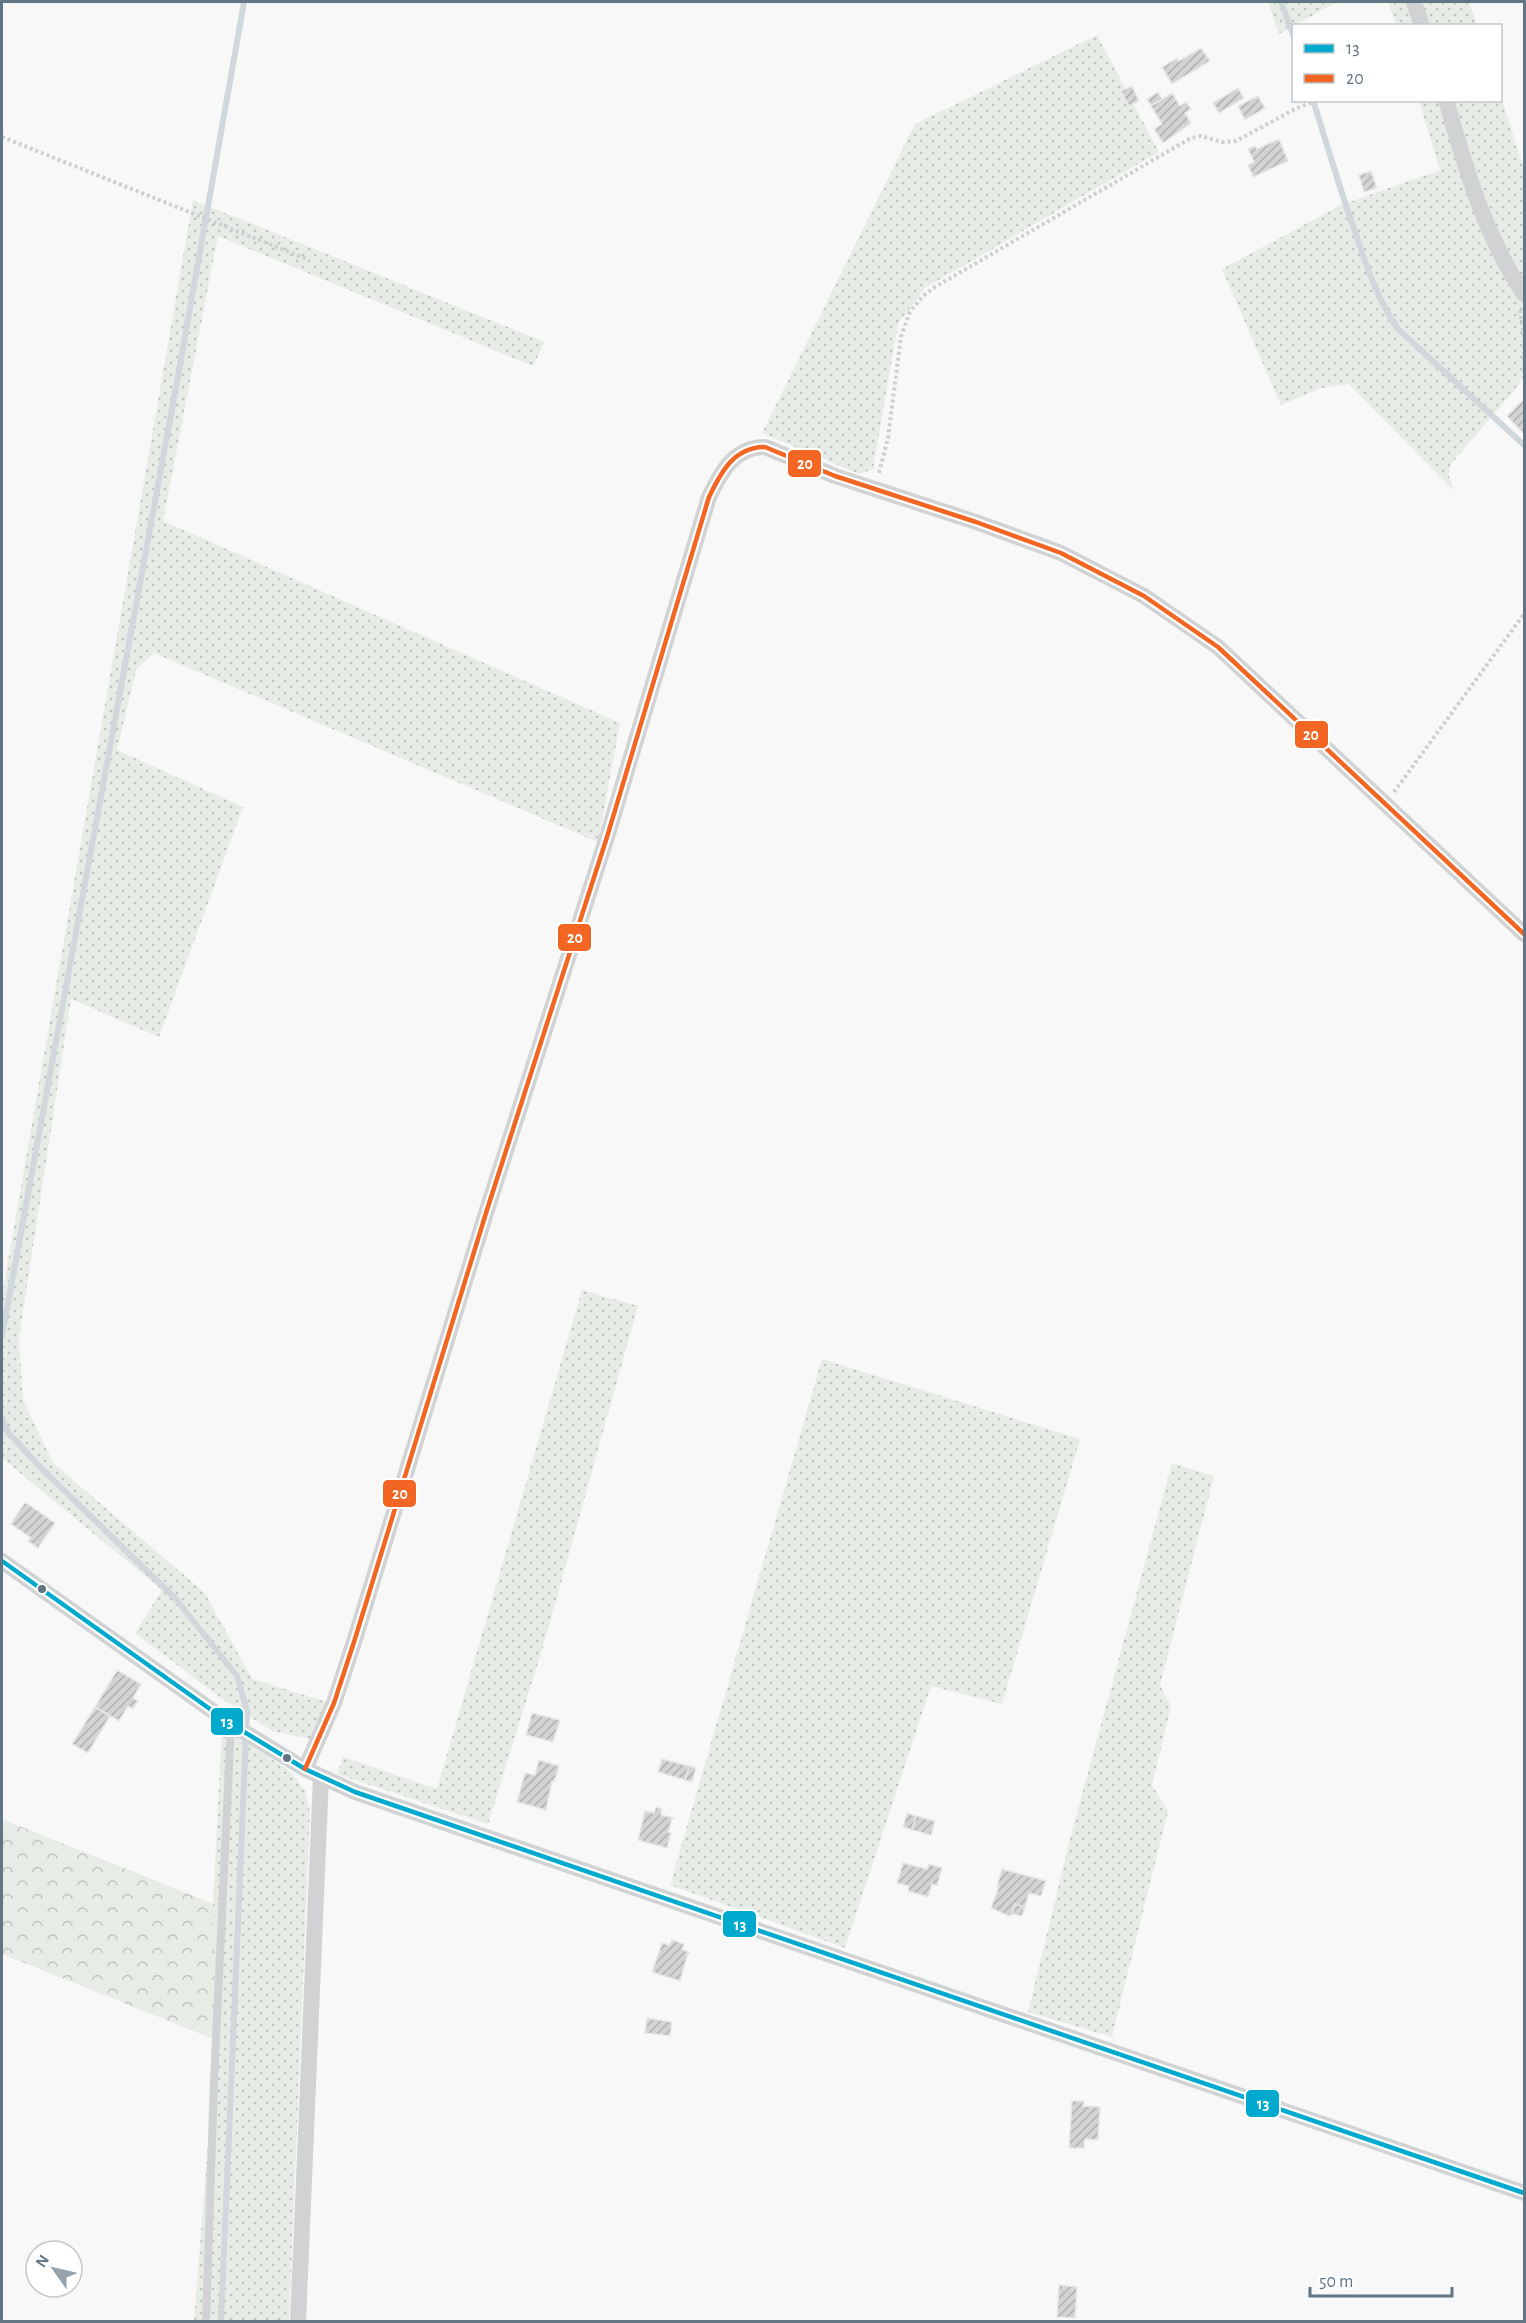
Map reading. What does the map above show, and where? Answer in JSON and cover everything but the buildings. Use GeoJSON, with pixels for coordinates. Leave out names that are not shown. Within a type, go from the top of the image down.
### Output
{"type":"FeatureCollection","features":[{"type":"Feature","properties":{"kind":"street"},"geometry":{"type":"LineString","coordinates":[[1414,2],[1421,24]]}},
{"type":"Feature","properties":{"kind":"street"},"geometry":{"type":"LineString","coordinates":[[1447,102],[1463,159],[1489,228],[1520,287]]}},
{"type":"Feature","properties":{"kind":"street"},"geometry":{"type":"LineString","coordinates":[[305,1769],[334,1703],[351,1653],[486,1213],[607,837],[712,491],[735,456],[755,447],[765,447],[835,476],[976,522],[1061,554],[1144,596],[1218,647],[1524,934]]}},
{"type":"Feature","properties":{"kind":"street"},"geometry":{"type":"LineString","coordinates":[[2,1562],[231,1724],[321,1777],[378,1800],[1524,2193]]}},
{"type":"Feature","properties":{"kind":"street"},"geometry":{"type":"LineString","coordinates":[[298,2322],[321,1777]]}},
{"type":"Feature","properties":{"kind":"lane"},"geometry":{"type":"LineString","coordinates":[[206,2322],[214,2081],[231,1724]]}},
{"type":"Feature","properties":{"kind":"path"},"geometry":{"type":"LineString","coordinates":[[876,489],[888,438],[901,336],[910,312],[923,296],[1191,138],[1201,136],[1222,142],[1236,141],[1313,102]]}},
{"type":"Feature","properties":{"kind":"path"},"geometry":{"type":"LineString","coordinates":[[2,137],[309,260]]}},
{"type":"Feature","properties":{"kind":"path"},"geometry":{"type":"LineString","coordinates":[[1520,287],[1524,337],[1524,381]]}},
{"type":"Feature","properties":{"kind":"path"},"geometry":{"type":"LineString","coordinates":[[1382,802],[1393,793],[1524,614]]}},
{"type":"Feature","properties":{"kind":"green space"},"geometry":{"type":"Polygon","coordinates":[[[1268,2],[1337,2],[1297,24],[1292,24],[1292,27],[1279,34],[1268,2]]]}},
{"type":"Feature","properties":{"kind":"green space"},"geometry":{"type":"Polygon","coordinates":[[[1388,2],[1469,2],[1477,24],[1396,24],[1388,2]]]}},
{"type":"Feature","properties":{"kind":"green space"},"geometry":{"type":"Polygon","coordinates":[[[1097,35],[1159,152],[925,288],[898,324],[873,469],[859,474],[762,433],[915,124],[1097,35]]]}},
{"type":"Feature","properties":{"kind":"green space"},"geometry":{"type":"Polygon","coordinates":[[[1502,100],[1524,169],[1524,368],[1519,385],[1450,465],[1449,477],[1454,491],[1349,384],[1321,388],[1281,405],[1222,269],[1341,205],[1440,170],[1419,102],[1502,102],[1502,100]]]}},
{"type":"Feature","properties":{"kind":"green space"},"geometry":{"type":"Polygon","coordinates":[[[193,200],[545,342],[533,366],[218,236],[163,521],[620,723],[598,842],[154,653],[136,670],[117,750],[243,807],[159,1037],[71,999],[19,1338],[23,1400],[53,1463],[205,1593],[252,1679],[327,1702],[310,1739],[272,1731],[221,1698],[135,1633],[162,1590],[2,1458],[2,1296],[193,200]]]}},
{"type":"Feature","properties":{"kind":"green space"},"geometry":{"type":"Polygon","coordinates":[[[582,1290],[638,1306],[545,1640],[488,1824],[337,1774],[343,1757],[437,1789],[582,1290]]]}},
{"type":"Feature","properties":{"kind":"green space"},"geometry":{"type":"Polygon","coordinates":[[[822,1359],[1080,1439],[1002,1704],[931,1686],[845,1948],[670,1885],[822,1359]]]}},
{"type":"Feature","properties":{"kind":"green space"},"geometry":{"type":"Polygon","coordinates":[[[1172,1463],[1214,1476],[1160,1685],[1171,1706],[1152,1785],[1168,1811],[1112,2037],[1028,2012],[1071,1835],[1172,1463]]]}},
{"type":"Feature","properties":{"kind":"green space"},"geometry":{"type":"Polygon","coordinates":[[[222,1726],[291,1772],[305,1791],[310,1812],[289,2321],[194,2322],[216,2040],[213,1904],[222,1726]]]}},
{"type":"Feature","properties":{"kind":"green space"},"geometry":{"type":"Polygon","coordinates":[[[5,1820],[213,1904],[216,2040],[2,1954],[2,1826],[5,1820]]]}},
{"type":"Feature","properties":{"kind":"waterway"},"geometry":{"type":"LineString","coordinates":[[2,1336],[178,376],[244,2]]}},
{"type":"Feature","properties":{"kind":"waterway"},"geometry":{"type":"LineString","coordinates":[[1281,2],[1292,32]]}},
{"type":"Feature","properties":{"kind":"waterway"},"geometry":{"type":"LineString","coordinates":[[1314,102],[1364,257],[1391,318],[1398,329],[1524,445]]}},
{"type":"Feature","properties":{"kind":"waterway"},"geometry":{"type":"LineString","coordinates":[[2,1418],[8,1432],[39,1466],[176,1599],[237,1676],[247,1711],[221,2322]]}},
{"type":"Feature","properties":{"kind":"transit line","name":"20"},"geometry":{"type":"LineString","coordinates":[[305,1769],[334,1703],[354,1642],[486,1213],[607,837],[709,497],[724,470],[737,456],[754,448],[765,447],[835,476],[976,522],[1061,553],[1144,596],[1218,647],[1524,934]]}},
{"type":"Feature","properties":{"kind":"transit line","name":"13"},"geometry":{"type":"LineString","coordinates":[[2,1561],[231,1724],[305,1769],[355,1792],[1524,2193]]}}]}
